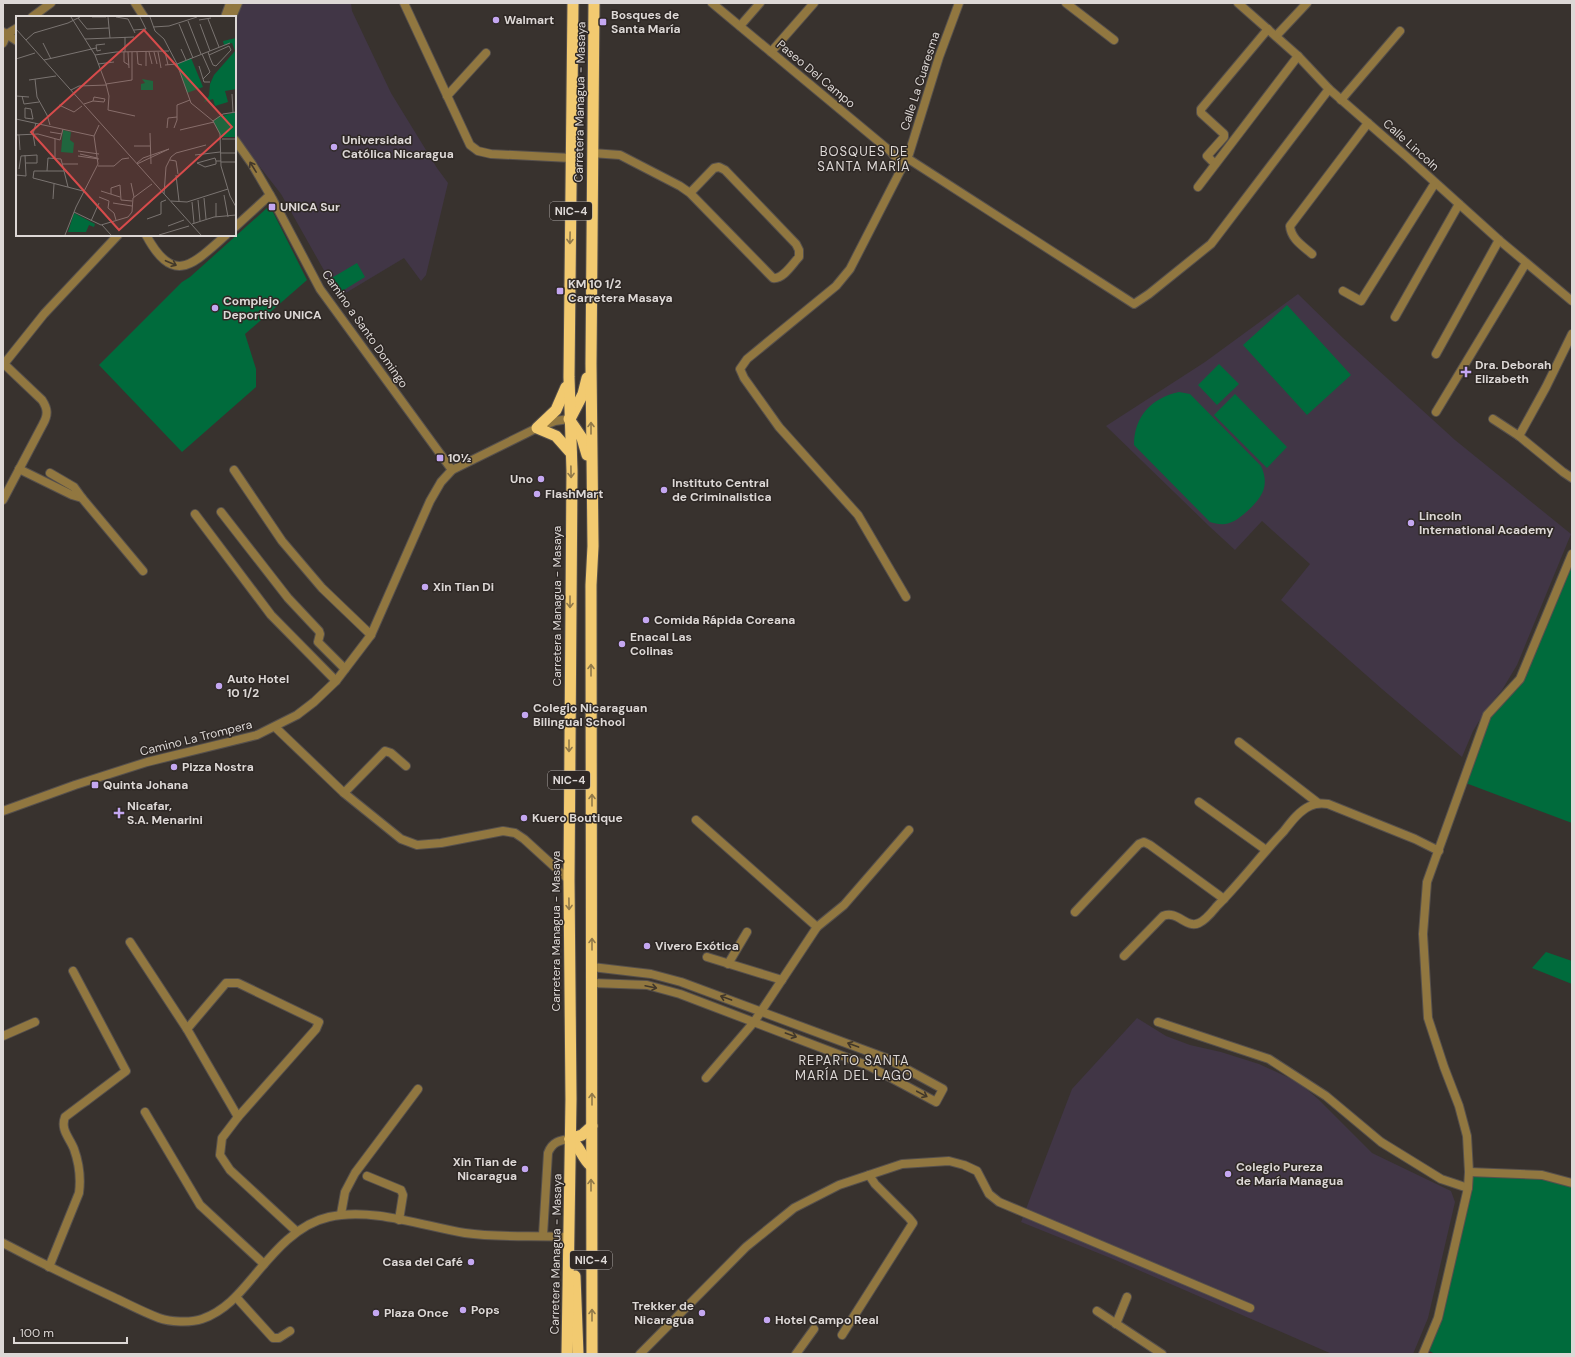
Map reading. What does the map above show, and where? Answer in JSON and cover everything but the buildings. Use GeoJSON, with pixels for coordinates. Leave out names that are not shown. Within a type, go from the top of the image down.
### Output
{"type":"FeatureCollection","features":[{"type":"Feature","properties":{"kind":"highway","name":"Carretera Managua - Masaya"},"geometry":{"type":"LineString","coordinates":[[567,1354],[570,1139],[569,880],[571,453],[568,377],[573,3]]}},
{"type":"Feature","properties":{"kind":"highway","name":"Carretera Managua - Masaya"},"geometry":{"type":"LineString","coordinates":[[592,1354],[590,1166],[592,1126],[591,585],[593,546],[591,364],[594,3]]}},
{"type":"Feature","properties":{"kind":"highway"},"geometry":{"type":"LineString","coordinates":[[591,364],[583,394],[569,419],[582,438],[588,456],[588,537],[593,546]]}},
{"type":"Feature","properties":{"kind":"highway"},"geometry":{"type":"LineString","coordinates":[[568,377],[564,395],[556,410],[537,428],[556,436],[571,453]]}},
{"type":"Feature","properties":{"kind":"highway"},"geometry":{"type":"LineString","coordinates":[[570,1139],[582,1135],[592,1126]]}},
{"type":"Feature","properties":{"kind":"highway"},"geometry":{"type":"LineString","coordinates":[[570,1139],[579,1146],[590,1166]]}},
{"type":"Feature","properties":{"kind":"highway"},"geometry":{"type":"LineString","coordinates":[[568,1240],[575,1268],[578,1354]]}},
{"type":"Feature","properties":{"kind":"street"},"geometry":{"type":"LineString","coordinates":[[33,16],[51,3]]}},
{"type":"Feature","properties":{"kind":"street"},"geometry":{"type":"LineString","coordinates":[[135,3],[143,16]]}},
{"type":"Feature","properties":{"kind":"street"},"geometry":{"type":"LineString","coordinates":[[225,16],[229,6],[233,3]]}},
{"type":"Feature","properties":{"kind":"street"},"geometry":{"type":"LineString","coordinates":[[232,16],[238,3]]}},
{"type":"Feature","properties":{"kind":"street"},"geometry":{"type":"LineString","coordinates":[[404,3],[470,145],[478,151],[491,154],[571,158]]}},
{"type":"Feature","properties":{"kind":"street","name":"Paseo Del Campo"},"geometry":{"type":"LineString","coordinates":[[712,3],[905,162],[1134,304],[1211,244],[1329,89]]}},
{"type":"Feature","properties":{"kind":"street"},"geometry":{"type":"LineString","coordinates":[[740,26],[760,3]]}},
{"type":"Feature","properties":{"kind":"street"},"geometry":{"type":"LineString","coordinates":[[771,52],[814,3]]}},
{"type":"Feature","properties":{"kind":"street","name":"Calle La Cuaresma"},"geometry":{"type":"LineString","coordinates":[[906,597],[858,516],[779,427],[744,378],[740,369],[747,359],[836,286],[850,269],[905,162],[938,57],[959,3]]}},
{"type":"Feature","properties":{"kind":"street"},"geometry":{"type":"LineString","coordinates":[[1066,3],[1114,40]]}},
{"type":"Feature","properties":{"kind":"street","name":"Calle Lincoln"},"geometry":{"type":"LineString","coordinates":[[1238,3],[1298,56],[1329,89],[1499,240],[1572,301]]}},
{"type":"Feature","properties":{"kind":"street"},"geometry":{"type":"LineString","coordinates":[[1276,36],[1307,3]]}},
{"type":"Feature","properties":{"kind":"street"},"geometry":{"type":"LineString","coordinates":[[5,33],[16,28]]}},
{"type":"Feature","properties":{"kind":"street"},"geometry":{"type":"LineString","coordinates":[[1215,164],[1207,156],[1224,137],[1224,134],[1201,113],[1201,109],[1268,29]]}},
{"type":"Feature","properties":{"kind":"street"},"geometry":{"type":"LineString","coordinates":[[1342,100],[1400,31]]}},
{"type":"Feature","properties":{"kind":"street"},"geometry":{"type":"LineString","coordinates":[[5,33],[16,40]]}},
{"type":"Feature","properties":{"kind":"street"},"geometry":{"type":"LineString","coordinates":[[3,44],[5,33]]}},
{"type":"Feature","properties":{"kind":"street"},"geometry":{"type":"LineString","coordinates":[[447,96],[486,53]]}},
{"type":"Feature","properties":{"kind":"street"},"geometry":{"type":"LineString","coordinates":[[1198,187],[1298,56]]}},
{"type":"Feature","properties":{"kind":"street"},"geometry":{"type":"LineString","coordinates":[[1312,254],[1294,238],[1290,226],[1368,123]]}},
{"type":"Feature","properties":{"kind":"street","name":"Camino a Santo Domingo"},"geometry":{"type":"LineString","coordinates":[[236,141],[252,164],[270,195],[320,289],[452,470]]}},
{"type":"Feature","properties":{"kind":"street"},"geometry":{"type":"LineString","coordinates":[[592,153],[620,155],[680,186],[690,193],[773,278],[776,279],[781,276],[799,257],[800,250],[796,244],[725,170],[719,167],[714,168],[690,193]]}},
{"type":"Feature","properties":{"kind":"street"},"geometry":{"type":"LineString","coordinates":[[1343,292],[1361,301],[1435,182]]}},
{"type":"Feature","properties":{"kind":"street"},"geometry":{"type":"LineString","coordinates":[[236,226],[270,195]]}},
{"type":"Feature","properties":{"kind":"street"},"geometry":{"type":"LineString","coordinates":[[1395,317],[1459,204]]}},
{"type":"Feature","properties":{"kind":"street"},"geometry":{"type":"LineString","coordinates":[[3,500],[43,424],[47,412],[46,406],[42,400],[4,363],[44,314],[117,236]]}},
{"type":"Feature","properties":{"kind":"street"},"geometry":{"type":"LineString","coordinates":[[147,236],[161,257],[170,264],[182,266],[190,265],[198,260],[225,236]]}},
{"type":"Feature","properties":{"kind":"street"},"geometry":{"type":"LineString","coordinates":[[1436,354],[1499,240]]}},
{"type":"Feature","properties":{"kind":"street"},"geometry":{"type":"LineString","coordinates":[[1436,412],[1526,263]]}},
{"type":"Feature","properties":{"kind":"street"},"geometry":{"type":"LineString","coordinates":[[1519,436],[1546,387],[1572,334]]}},
{"type":"Feature","properties":{"kind":"street"},"geometry":{"type":"LineString","coordinates":[[452,470],[537,428],[555,421],[569,419]]}},
{"type":"Feature","properties":{"kind":"street"},"geometry":{"type":"LineString","coordinates":[[1493,419],[1519,436],[1572,478]]}},
{"type":"Feature","properties":{"kind":"street"},"geometry":{"type":"LineString","coordinates":[[19,469],[72,495],[82,498]]}},
{"type":"Feature","properties":{"kind":"street"},"geometry":{"type":"LineString","coordinates":[[234,470],[282,541],[322,588],[371,635]]}},
{"type":"Feature","properties":{"kind":"street","name":"Camino La Trompera"},"geometry":{"type":"LineString","coordinates":[[3,811],[75,785],[147,762],[257,736],[297,715],[314,702],[336,681],[371,635],[430,501],[441,482],[452,470]]}},
{"type":"Feature","properties":{"kind":"street"},"geometry":{"type":"LineString","coordinates":[[50,473],[74,487],[144,571]]}},
{"type":"Feature","properties":{"kind":"street"},"geometry":{"type":"LineString","coordinates":[[221,512],[288,598],[319,631],[320,634],[318,642],[345,669]]}},
{"type":"Feature","properties":{"kind":"street"},"geometry":{"type":"LineString","coordinates":[[195,514],[271,615],[336,681]]}},
{"type":"Feature","properties":{"kind":"street"},"geometry":{"type":"LineString","coordinates":[[1423,1354],[1438,1318],[1468,1188],[1470,1172],[1467,1136],[1459,1106],[1428,1018],[1423,934],[1427,882],[1487,715],[1520,679],[1572,554]]}},
{"type":"Feature","properties":{"kind":"street"},"geometry":{"type":"LineString","coordinates":[[275,727],[344,794],[401,839],[417,845],[441,843],[503,831],[515,833],[524,839],[569,880]]}},
{"type":"Feature","properties":{"kind":"street"},"geometry":{"type":"LineString","coordinates":[[1239,742],[1318,803]]}},
{"type":"Feature","properties":{"kind":"street"},"geometry":{"type":"LineString","coordinates":[[344,794],[385,751],[391,753],[406,766]]}},
{"type":"Feature","properties":{"kind":"street"},"geometry":{"type":"LineString","coordinates":[[1199,802],[1266,850]]}},
{"type":"Feature","properties":{"kind":"street"},"geometry":{"type":"LineString","coordinates":[[1124,956],[1163,916],[1173,914],[1193,924],[1199,923],[1224,899],[1302,811],[1309,806],[1318,803],[1328,804],[1414,839],[1439,851]]}},
{"type":"Feature","properties":{"kind":"street"},"geometry":{"type":"LineString","coordinates":[[696,820],[817,927]]}},
{"type":"Feature","properties":{"kind":"street"},"geometry":{"type":"LineString","coordinates":[[706,1078],[763,1011],[817,927],[844,905],[909,830]]}},
{"type":"Feature","properties":{"kind":"street"},"geometry":{"type":"LineString","coordinates":[[1075,912],[1139,844],[1144,842],[1224,899]]}},
{"type":"Feature","properties":{"kind":"street"},"geometry":{"type":"LineString","coordinates":[[728,964],[747,932]]}},
{"type":"Feature","properties":{"kind":"street"},"geometry":{"type":"LineString","coordinates":[[130,942],[187,1029],[238,1117]]}},
{"type":"Feature","properties":{"kind":"street"},"geometry":{"type":"LineString","coordinates":[[707,957],[782,980]]}},
{"type":"Feature","properties":{"kind":"street"},"geometry":{"type":"LineString","coordinates":[[592,967],[658,976],[681,982],[763,1011],[886,1058],[943,1089],[936,1102],[869,1066],[821,1046],[680,994],[647,985],[592,983]]}},
{"type":"Feature","properties":{"kind":"street"},"geometry":{"type":"LineString","coordinates":[[49,1267],[79,1193],[80,1180],[74,1148],[64,1129],[63,1122],[65,1117],[126,1071],[73,971]]}},
{"type":"Feature","properties":{"kind":"street"},"geometry":{"type":"LineString","coordinates":[[187,1029],[226,983],[238,984],[319,1022],[316,1029],[238,1117],[222,1138],[220,1155],[230,1170],[296,1231]]}},
{"type":"Feature","properties":{"kind":"street"},"geometry":{"type":"LineString","coordinates":[[3,1036],[35,1022]]}},
{"type":"Feature","properties":{"kind":"street"},"geometry":{"type":"LineString","coordinates":[[1158,1022],[1269,1059],[1326,1096],[1381,1142],[1441,1179],[1468,1188]]}},
{"type":"Feature","properties":{"kind":"street"},"geometry":{"type":"LineString","coordinates":[[341,1214],[345,1192],[355,1173],[418,1089]]}},
{"type":"Feature","properties":{"kind":"street"},"geometry":{"type":"LineString","coordinates":[[145,1112],[200,1205],[264,1264]]}},
{"type":"Feature","properties":{"kind":"street"},"geometry":{"type":"LineString","coordinates":[[543,1236],[548,1153],[550,1146],[555,1142],[570,1139]]}},
{"type":"Feature","properties":{"kind":"street"},"geometry":{"type":"LineString","coordinates":[[640,1354],[746,1247],[794,1208],[839,1186],[902,1164],[918,1162],[949,1161],[964,1165],[977,1171],[989,1194],[998,1202],[1250,1308]]}},
{"type":"Feature","properties":{"kind":"street"},"geometry":{"type":"LineString","coordinates":[[1470,1172],[1542,1175],[1572,1182]]}},
{"type":"Feature","properties":{"kind":"street"},"geometry":{"type":"LineString","coordinates":[[842,1335],[913,1223],[875,1184],[869,1175]]}},
{"type":"Feature","properties":{"kind":"street"},"geometry":{"type":"LineString","coordinates":[[367,1176],[401,1190],[403,1195],[399,1220]]}},
{"type":"Feature","properties":{"kind":"street"},"geometry":{"type":"LineString","coordinates":[[3,1243],[49,1267],[159,1318],[181,1321],[201,1320],[225,1307],[236,1297],[264,1264],[296,1231],[314,1222],[341,1214],[374,1215],[465,1233],[543,1236],[568,1240]]}},
{"type":"Feature","properties":{"kind":"street"},"geometry":{"type":"LineString","coordinates":[[236,1297],[273,1338],[279,1338],[290,1331]]}},
{"type":"Feature","properties":{"kind":"street"},"geometry":{"type":"LineString","coordinates":[[1116,1324],[1128,1297]]}},
{"type":"Feature","properties":{"kind":"street"},"geometry":{"type":"LineString","coordinates":[[1096,1311],[1162,1354]]}},
{"type":"Feature","properties":{"kind":"street"},"geometry":{"type":"LineString","coordinates":[[796,1354],[814,1329]]}},
{"type":"Feature","properties":{"kind":"shaded area","name":"Universidad Católica Nicaragua"},"geometry":{"type":"Polygon","coordinates":[[[243,3],[351,3],[352,11],[391,93],[437,168],[448,183],[426,275],[421,281],[404,258],[339,297],[281,194],[236,136],[236,16],[243,3]]]}},
{"type":"Feature","properties":{"kind":"shaded area","name":"Lincoln International Academy"},"geometry":{"type":"Polygon","coordinates":[[[1298,294],[1343,338],[1455,440],[1571,534],[1517,665],[1502,690],[1487,708],[1473,731],[1462,757],[1281,600],[1310,564],[1262,521],[1235,550],[1106,426],[1205,362],[1298,294]]]}},
{"type":"Feature","properties":{"kind":"shaded area","name":"Colegio Pureza de María Managua"},"geometry":{"type":"Polygon","coordinates":[[[1137,1018],[1166,1036],[1190,1045],[1221,1052],[1259,1064],[1298,1082],[1318,1099],[1372,1153],[1451,1191],[1455,1202],[1428,1318],[1413,1354],[1332,1354],[1113,1259],[1021,1222],[1072,1089],[1137,1018]]]}},
{"type":"Feature","properties":{"kind":"green space","name":"Complejo Deportivo UNICA"},"geometry":{"type":"Polygon","coordinates":[[[267,208],[271,208],[307,280],[245,334],[256,369],[256,387],[182,452],[99,365],[182,282],[190,277],[267,208]]]}},
{"type":"Feature","properties":{"kind":"green space"},"geometry":{"type":"Polygon","coordinates":[[[357,263],[365,277],[339,293],[330,279],[357,263]]]}},
{"type":"Feature","properties":{"kind":"green space"},"geometry":{"type":"Polygon","coordinates":[[[1287,305],[1351,375],[1307,415],[1243,345],[1287,305]]]}},
{"type":"Feature","properties":{"kind":"green space"},"geometry":{"type":"Polygon","coordinates":[[[1219,364],[1239,384],[1217,405],[1198,385],[1219,364]]]}},
{"type":"Feature","properties":{"kind":"green space"},"geometry":{"type":"Polygon","coordinates":[[[1179,392],[1190,394],[1261,466],[1265,481],[1262,493],[1250,509],[1231,523],[1222,524],[1210,522],[1134,445],[1137,426],[1146,410],[1160,399],[1179,392]]]}},
{"type":"Feature","properties":{"kind":"green space"},"geometry":{"type":"Polygon","coordinates":[[[1235,394],[1287,447],[1267,468],[1214,415],[1235,394]]]}},
{"type":"Feature","properties":{"kind":"green space"},"geometry":{"type":"Polygon","coordinates":[[[1572,554],[1572,823],[1463,782],[1487,715],[1520,679],[1572,554]]]}},
{"type":"Feature","properties":{"kind":"green space"},"geometry":{"type":"Polygon","coordinates":[[[1546,952],[1572,961],[1572,984],[1532,968],[1546,952]]]}},
{"type":"Feature","properties":{"kind":"green space"},"geometry":{"type":"Polygon","coordinates":[[[1469,1172],[1542,1175],[1572,1183],[1572,1354],[1435,1354],[1426,1349],[1438,1318],[1469,1172]]]}},
{"type":"Feature","properties":{"kind":"place","name":"Walmart"},"geometry":{"type":"Point","coordinates":[496,20]}},
{"type":"Feature","properties":{"kind":"place","name":"Bosques de Santa María"},"geometry":{"type":"Point","coordinates":[603,22]}},
{"type":"Feature","properties":{"kind":"place","name":"Universidad Católica Nicaragua"},"geometry":{"type":"Point","coordinates":[334,147]}},
{"type":"Feature","properties":{"kind":"place","name":"UNICA Sur"},"geometry":{"type":"Point","coordinates":[272,207]}},
{"type":"Feature","properties":{"kind":"place","name":"KM 10 1/2 Carretera Masaya"},"geometry":{"type":"Point","coordinates":[560,291]}},
{"type":"Feature","properties":{"kind":"place","name":"Complejo Deportivo UNICA"},"geometry":{"type":"Point","coordinates":[215,308]}},
{"type":"Feature","properties":{"kind":"place","name":"Dra. Deborah Elizabeth"},"geometry":{"type":"Point","coordinates":[1466,372]}},
{"type":"Feature","properties":{"kind":"place","name":"10½"},"geometry":{"type":"Point","coordinates":[440,458]}},
{"type":"Feature","properties":{"kind":"place","name":"Uno"},"geometry":{"type":"Point","coordinates":[541,479]}},
{"type":"Feature","properties":{"kind":"place","name":"Instituto Central de Criminalistica"},"geometry":{"type":"Point","coordinates":[664,490]}},
{"type":"Feature","properties":{"kind":"place","name":"FlashMart"},"geometry":{"type":"Point","coordinates":[537,494]}},
{"type":"Feature","properties":{"kind":"place","name":"Lincoln International Academy"},"geometry":{"type":"Point","coordinates":[1411,523]}},
{"type":"Feature","properties":{"kind":"place","name":"Xin Tian Di"},"geometry":{"type":"Point","coordinates":[425,587]}},
{"type":"Feature","properties":{"kind":"place","name":"Comida Rápida Coreana"},"geometry":{"type":"Point","coordinates":[646,620]}},
{"type":"Feature","properties":{"kind":"place","name":"Enacal Las Colinas"},"geometry":{"type":"Point","coordinates":[622,644]}},
{"type":"Feature","properties":{"kind":"place","name":"Auto Hotel 10 1/2"},"geometry":{"type":"Point","coordinates":[219,686]}},
{"type":"Feature","properties":{"kind":"place","name":"Colegio Nicaraguan Bilingual School"},"geometry":{"type":"Point","coordinates":[525,715]}},
{"type":"Feature","properties":{"kind":"place","name":"Pizza Nostra"},"geometry":{"type":"Point","coordinates":[174,767]}},
{"type":"Feature","properties":{"kind":"place","name":"Quinta Johana"},"geometry":{"type":"Point","coordinates":[95,785]}},
{"type":"Feature","properties":{"kind":"place","name":"Nicafar, S.A. Menarini"},"geometry":{"type":"Point","coordinates":[119,813]}},
{"type":"Feature","properties":{"kind":"place","name":"Kuero Boutique"},"geometry":{"type":"Point","coordinates":[524,818]}},
{"type":"Feature","properties":{"kind":"place","name":"Vivero Exótica"},"geometry":{"type":"Point","coordinates":[647,946]}},
{"type":"Feature","properties":{"kind":"place","name":"Xin Tian de Nicaragua"},"geometry":{"type":"Point","coordinates":[525,1169]}},
{"type":"Feature","properties":{"kind":"place","name":"Colegio Pureza de María Managua"},"geometry":{"type":"Point","coordinates":[1228,1174]}},
{"type":"Feature","properties":{"kind":"place","name":"Casa del Café"},"geometry":{"type":"Point","coordinates":[471,1262]}},
{"type":"Feature","properties":{"kind":"place","name":"Pops"},"geometry":{"type":"Point","coordinates":[463,1310]}},
{"type":"Feature","properties":{"kind":"place","name":"Plaza Once"},"geometry":{"type":"Point","coordinates":[376,1313]}},
{"type":"Feature","properties":{"kind":"place","name":"Trekker de Nicaragua"},"geometry":{"type":"Point","coordinates":[702,1313]}},
{"type":"Feature","properties":{"kind":"place","name":"Hotel Campo Real"},"geometry":{"type":"Point","coordinates":[767,1320]}},
{"type":"Feature","properties":{"kind":"district","name":"BOSQUES DE SANTA MARÍA"},"geometry":{"type":"Point","coordinates":[864,158]}},
{"type":"Feature","properties":{"kind":"district","name":"REPARTO SANTA MARÍA DEL LAGO"},"geometry":{"type":"Point","coordinates":[854,1068]}}]}
